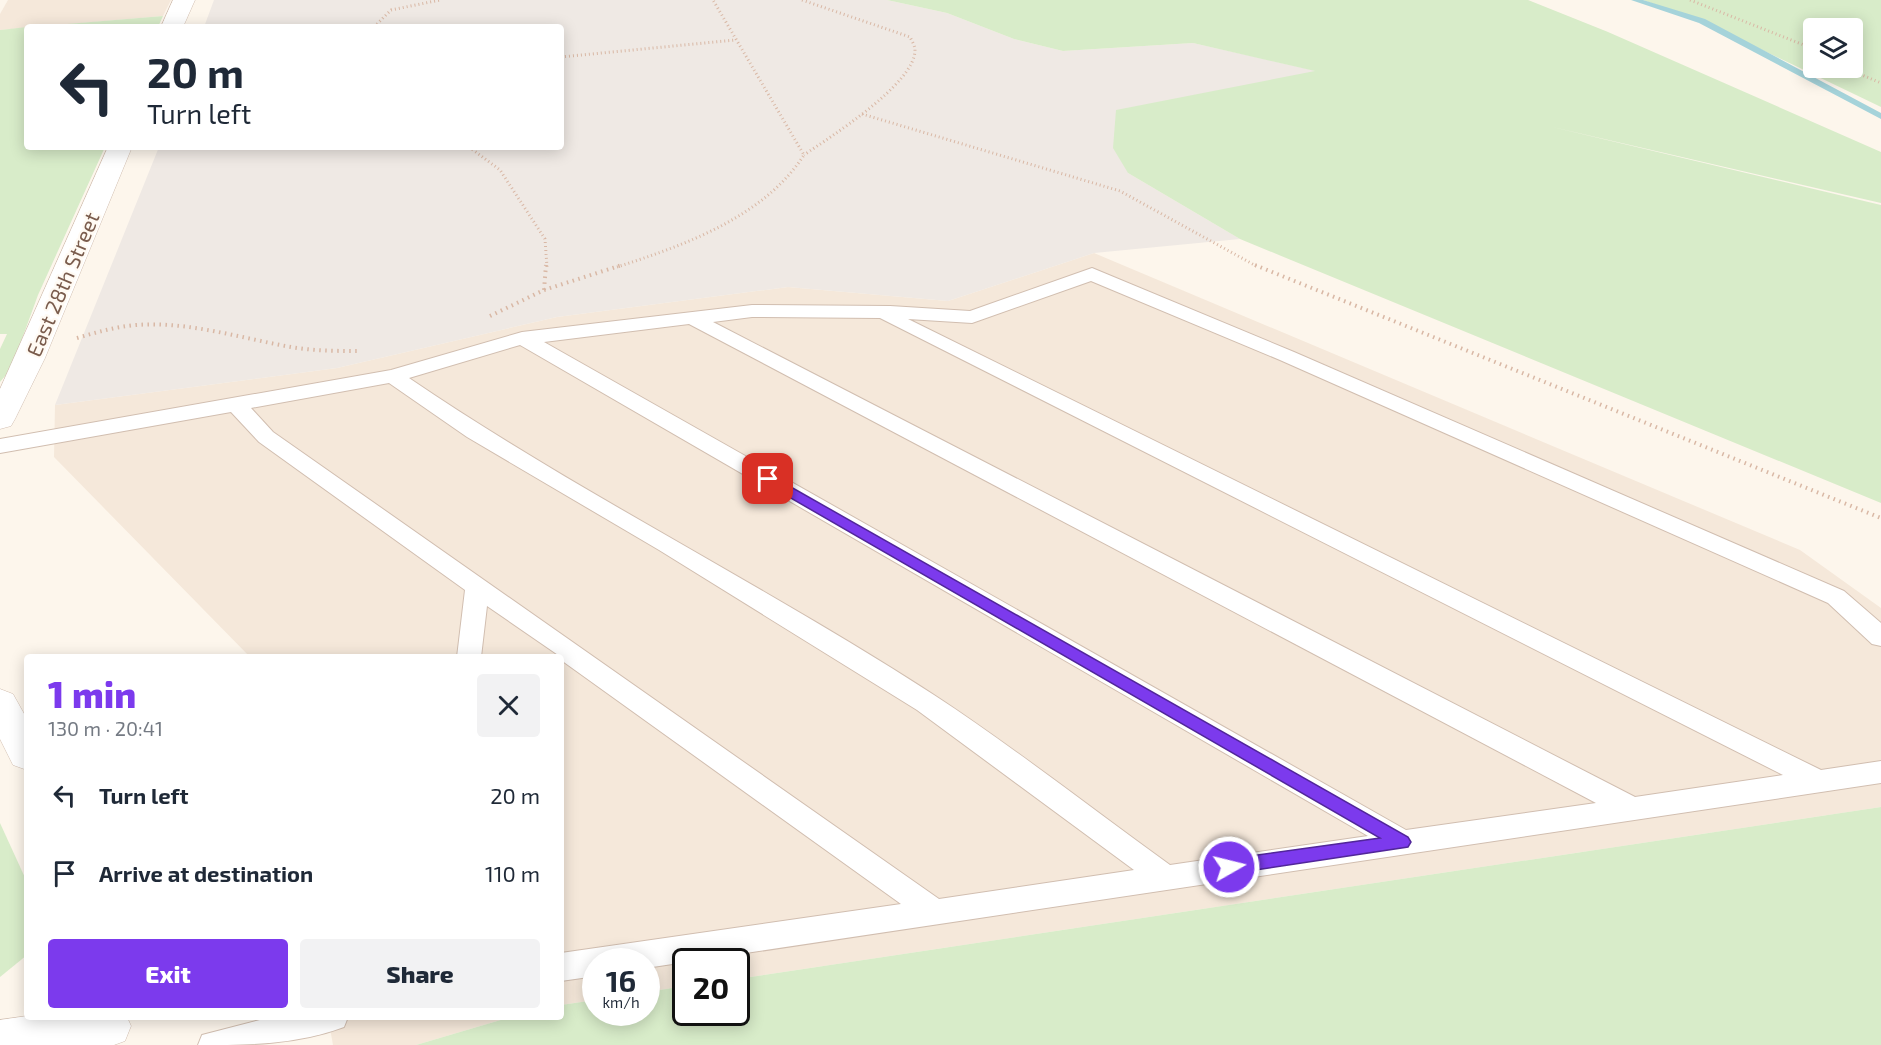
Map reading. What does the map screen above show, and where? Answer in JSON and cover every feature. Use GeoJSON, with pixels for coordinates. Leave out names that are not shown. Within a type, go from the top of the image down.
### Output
{"type":"FeatureCollection","features":[{"type":"Feature","properties":{"kind":"street"},"geometry":{"type":"LineString","coordinates":[[173,24],[184,0]]}},
{"type":"Feature","properties":{"kind":"street","name":"East 28th Street"},"geometry":{"type":"LineString","coordinates":[[0,419],[30,358],[119,150]]}},
{"type":"Feature","properties":{"kind":"street"},"geometry":{"type":"LineString","coordinates":[[0,704],[24,748]]}},
{"type":"Feature","properties":{"kind":"street"},"geometry":{"type":"LineString","coordinates":[[0,1041],[108,1029]]}},
{"type":"Feature","properties":{"kind":"lane"},"geometry":{"type":"LineString","coordinates":[[0,446],[393,376],[522,338],[752,311],[881,312],[972,317],[1092,274],[1298,361],[1836,597],[1881,637]]}},
{"type":"Feature","properties":{"kind":"lane"},"geometry":{"type":"LineString","coordinates":[[881,312],[1819,781]]}},
{"type":"Feature","properties":{"kind":"lane"},"geometry":{"type":"LineString","coordinates":[[693,319],[1631,808]]}},
{"type":"Feature","properties":{"kind":"lane"},"geometry":{"type":"LineString","coordinates":[[522,338],[1402,842]]}},
{"type":"Feature","properties":{"kind":"lane"},"geometry":{"type":"LineString","coordinates":[[393,376],[474,432],[667,544],[926,703],[1164,876]]}},
{"type":"Feature","properties":{"kind":"lane"},"geometry":{"type":"LineString","coordinates":[[237,404],[266,436],[933,911]]}},
{"type":"Feature","properties":{"kind":"lane"},"geometry":{"type":"LineString","coordinates":[[469,654],[477,587]]}},
{"type":"Feature","properties":{"kind":"lane"},"geometry":{"type":"LineString","coordinates":[[660,952],[1164,876],[1881,772]]}},
{"type":"Feature","properties":{"kind":"lane"},"geometry":{"type":"LineString","coordinates":[[564,967],[582,964]]}},
{"type":"Feature","properties":{"kind":"lane"},"geometry":{"type":"LineString","coordinates":[[213,1045],[320,1020]]}},
{"type":"Feature","properties":{"kind":"path"},"geometry":{"type":"LineString","coordinates":[[377,24],[391,10],[440,0]]}},
{"type":"Feature","properties":{"kind":"path"},"geometry":{"type":"LineString","coordinates":[[713,0],[804,154]]}},
{"type":"Feature","properties":{"kind":"path"},"geometry":{"type":"LineString","coordinates":[[481,321],[544,290],[642,259],[724,224],[769,197],[792,172],[804,154],[879,101],[910,68],[915,51],[910,37],[884,26],[802,0]]}},
{"type":"Feature","properties":{"kind":"path"},"geometry":{"type":"LineString","coordinates":[[1690,0],[1803,45]]}},
{"type":"Feature","properties":{"kind":"path"},"geometry":{"type":"LineString","coordinates":[[564,57],[735,40]]}},
{"type":"Feature","properties":{"kind":"path"},"geometry":{"type":"LineString","coordinates":[[1863,77],[1881,83]]}},
{"type":"Feature","properties":{"kind":"path"},"geometry":{"type":"LineString","coordinates":[[862,114],[1120,191],[1267,272],[1881,518]]}},
{"type":"Feature","properties":{"kind":"path"},"geometry":{"type":"LineString","coordinates":[[473,150],[500,170],[545,239],[547,275],[544,290]]}},
{"type":"Feature","properties":{"kind":"path"},"geometry":{"type":"LineString","coordinates":[[30,358],[96,330],[171,325],[322,351],[366,351]]}},
{"type":"Feature","properties":{"kind":"shaded area"},"geometry":{"type":"Polygon","coordinates":[[[8,0],[171,0],[163,16],[70,24],[24,24],[24,28],[0,30],[0,14],[8,0]]]}},
{"type":"Feature","properties":{"kind":"shaded area"},"geometry":{"type":"Polygon","coordinates":[[[214,0],[887,0],[947,13],[1014,39],[1063,51],[1193,43],[1317,71],[1128,173],[1240,239],[1094,253],[948,301],[788,287],[557,317],[337,368],[55,405],[158,150],[564,150],[564,24],[205,24],[214,0]]]}},
{"type":"Feature","properties":{"kind":"shaded area"},"geometry":{"type":"Polygon","coordinates":[[[1094,253],[1800,550],[1881,608],[1881,807],[750,977],[750,948],[672,948],[672,988],[660,990],[660,948],[582,948],[582,1002],[564,1005],[564,654],[247,654],[54,457],[55,405],[337,368],[557,317],[788,287],[948,301],[1094,253]]]}},
{"type":"Feature","properties":{"kind":"shaded area"},"geometry":{"type":"Polygon","coordinates":[[[329,1020],[501,1020],[416,1045],[333,1045],[329,1020]]]}},
{"type":"Feature","properties":{"kind":"green space"},"geometry":{"type":"Polygon","coordinates":[[[887,0],[1528,0],[1608,32],[1881,152],[1881,203],[1548,126],[1881,205],[1881,503],[1240,239],[1128,173],[1113,148],[1116,110],[1315,71],[1193,43],[1063,51],[1014,39],[947,13],[887,0]]]}},
{"type":"Feature","properties":{"kind":"green space"},"geometry":{"type":"Polygon","coordinates":[[[1643,0],[1881,0],[1881,107],[1821,78],[1863,78],[1863,18],[1803,18],[1803,70],[1702,21],[1643,0]]]}},
{"type":"Feature","properties":{"kind":"green space"},"geometry":{"type":"Polygon","coordinates":[[[163,16],[159,24],[67,24],[163,16]]]}},
{"type":"Feature","properties":{"kind":"green space"},"geometry":{"type":"Polygon","coordinates":[[[24,27],[24,150],[104,150],[38,295],[11,369],[0,382],[0,349],[7,334],[0,334],[0,30],[24,27]]]}},
{"type":"Feature","properties":{"kind":"green space"},"geometry":{"type":"Polygon","coordinates":[[[1881,807],[1881,1045],[416,1045],[501,1020],[564,1020],[564,1005],[582,1002],[582,1026],[660,1026],[660,990],[672,988],[672,1026],[750,1026],[750,977],[1881,807]]]}},
{"type":"Feature","properties":{"kind":"green space"},"geometry":{"type":"Polygon","coordinates":[[[0,823],[24,875],[24,957],[0,977],[0,823]]]}},
{"type":"Feature","properties":{"kind":"waterway"},"geometry":{"type":"LineString","coordinates":[[1635,0],[1702,21],[1881,116]]}},
{"type":"Feature","properties":{"kind":"route"},"geometry":{"type":"LineString","coordinates":[[768,479],[1402,842],[1229,867]]}}]}
